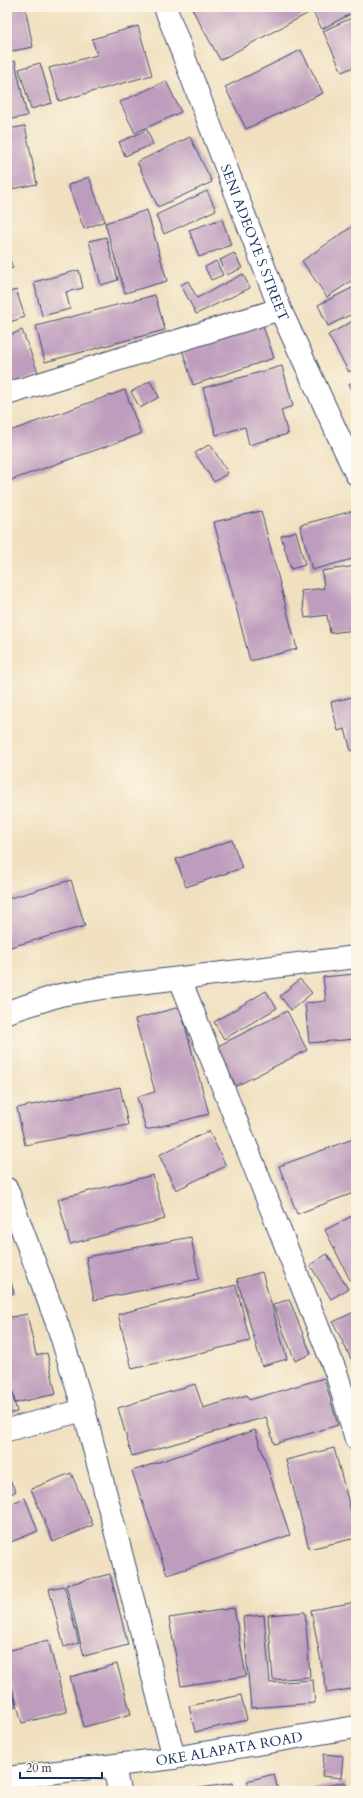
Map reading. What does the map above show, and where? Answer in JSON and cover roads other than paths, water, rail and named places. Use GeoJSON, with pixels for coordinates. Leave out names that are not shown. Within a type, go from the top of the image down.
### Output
{"type":"FeatureCollection","features":[{"type":"Feature","properties":{"kind":"street","name":"SENI ADEOYE S STREET"},"geometry":{"type":"LineString","coordinates":[[165,7],[280,309],[356,474]]}},
{"type":"Feature","properties":{"kind":"street"},"geometry":{"type":"LineString","coordinates":[[7,394],[280,309]]}},
{"type":"Feature","properties":{"kind":"street"},"geometry":{"type":"LineString","coordinates":[[7,1012],[60,995],[114,986],[356,958]]}},
{"type":"Feature","properties":{"kind":"street"},"geometry":{"type":"LineString","coordinates":[[180,979],[337,1375],[356,1439]]}},
{"type":"Feature","properties":{"kind":"street"},"geometry":{"type":"LineString","coordinates":[[7,1189],[58,1326],[84,1410],[174,1758]]}},
{"type":"Feature","properties":{"kind":"street"},"geometry":{"type":"LineString","coordinates":[[7,1430],[84,1410]]}},
{"type":"Feature","properties":{"kind":"street","name":"OKE ALAPATA ROAD"},"geometry":{"type":"LineString","coordinates":[[7,1778],[174,1758],[356,1727]]}},
{"type":"Feature","properties":{"kind":"street"},"geometry":{"type":"LineString","coordinates":[[114,1766],[119,1791]]}}]}
